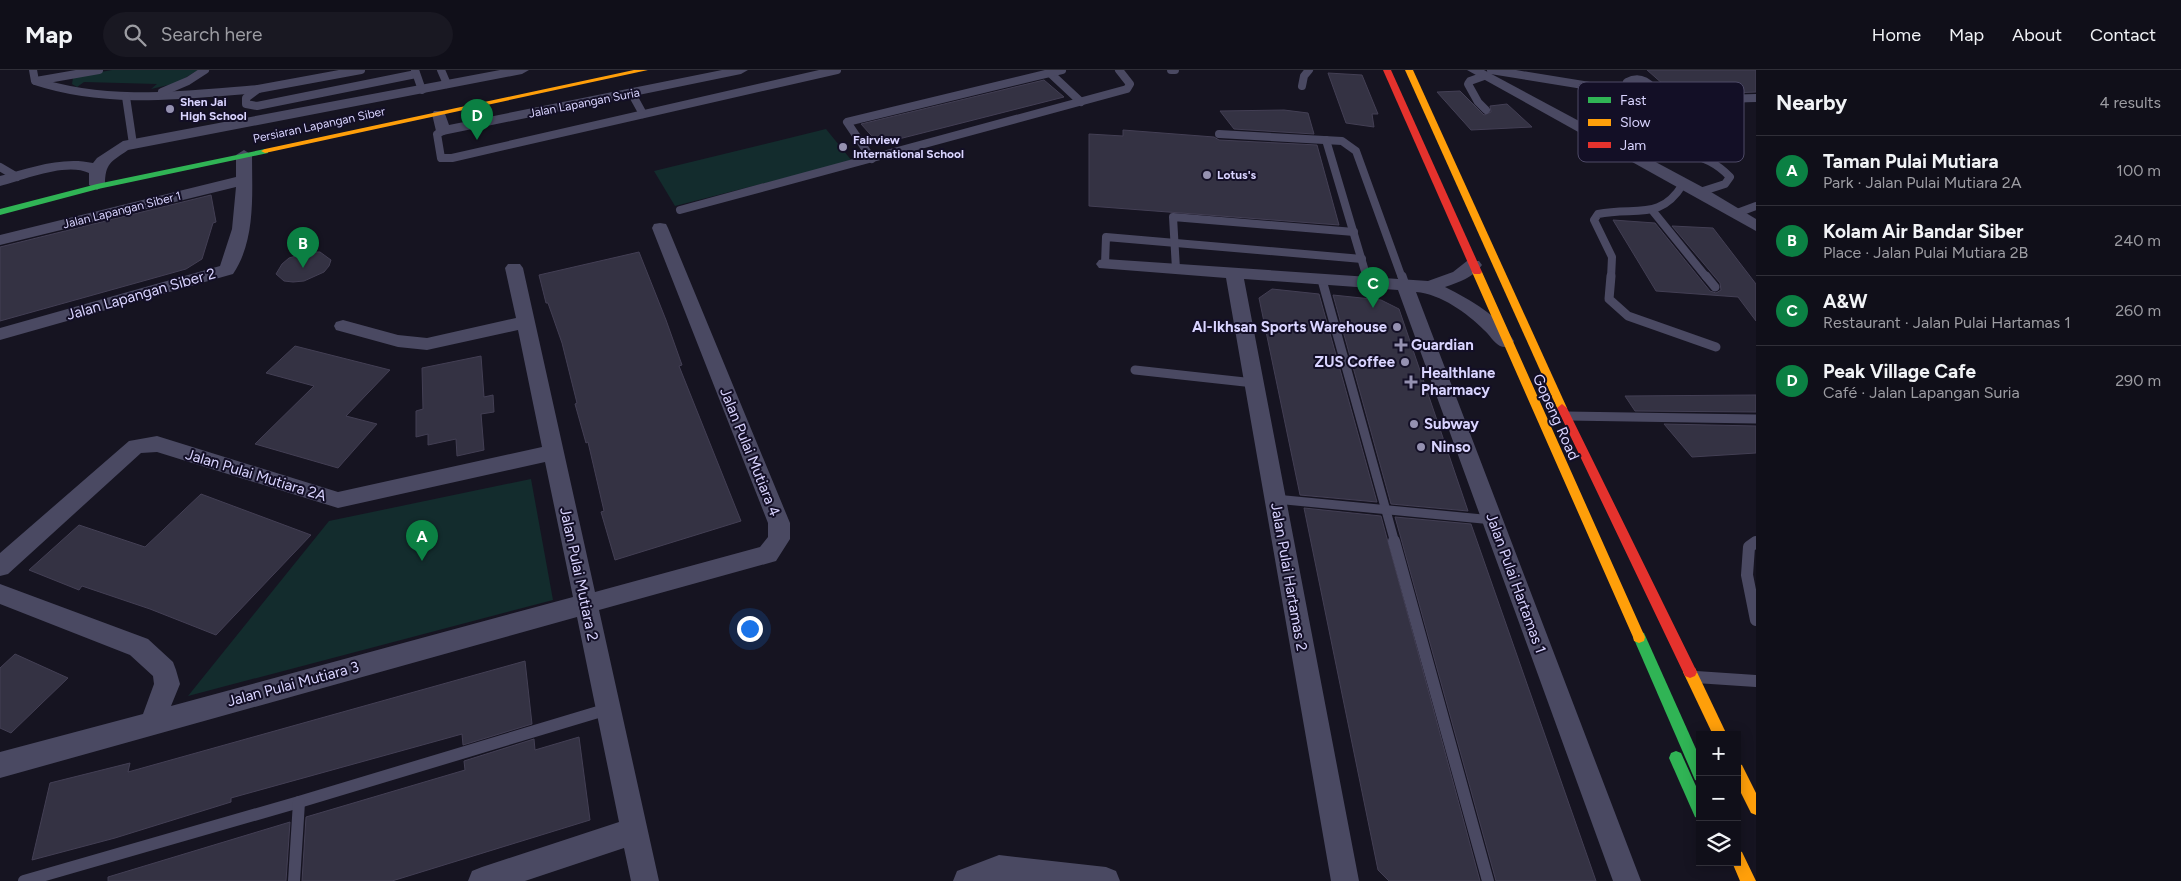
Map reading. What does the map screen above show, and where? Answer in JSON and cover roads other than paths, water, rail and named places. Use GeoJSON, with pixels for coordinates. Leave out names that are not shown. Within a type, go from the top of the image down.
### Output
{"type":"FeatureCollection","features":[{"type":"Feature","properties":{"kind":"main road","name":"Persiaran Lapangan Siber"},"geometry":{"type":"LineString","coordinates":[[80,179],[244,155],[592,70]]}},
{"type":"Feature","properties":{"kind":"main road","name":"Persiaran Lapangan Siber"},"geometry":{"type":"LineString","coordinates":[[441,107],[644,70]]}},
{"type":"Feature","properties":{"kind":"main road","name":"Gopeng Road"},"geometry":{"type":"LineString","coordinates":[[1387,70],[1506,342],[1696,766]]}},
{"type":"Feature","properties":{"kind":"main road","name":"Gopeng Road"},"geometry":{"type":"LineString","coordinates":[[1409,70],[1527,334],[1718,731]]}},
{"type":"Feature","properties":{"kind":"main road","name":"Persiaran Lapangan Siber"},"geometry":{"type":"LineString","coordinates":[[0,212],[100,176]]}},
{"type":"Feature","properties":{"kind":"main road"},"geometry":{"type":"LineString","coordinates":[[1631,654],[1633,628]]}},
{"type":"Feature","properties":{"kind":"main road"},"geometry":{"type":"LineString","coordinates":[[1673,750],[1696,803]]}},
{"type":"Feature","properties":{"kind":"main road"},"geometry":{"type":"LineString","coordinates":[[1740,776],[1756,808]]}},
{"type":"Feature","properties":{"kind":"main road"},"geometry":{"type":"LineString","coordinates":[[1741,866],[1748,881]]}},
{"type":"Feature","properties":{"kind":"street"},"geometry":{"type":"LineString","coordinates":[[100,176],[102,161],[116,149],[133,144],[522,70]]}},
{"type":"Feature","properties":{"kind":"street","name":"Jalan Lapangan Suria"},"geometry":{"type":"LineString","coordinates":[[443,131],[632,94],[741,70]]}},
{"type":"Feature","properties":{"kind":"street"},"geometry":{"type":"LineString","coordinates":[[1483,72],[1578,126]]}},
{"type":"Feature","properties":{"kind":"street"},"geometry":{"type":"LineString","coordinates":[[441,107],[443,131]]}},
{"type":"Feature","properties":{"kind":"street","name":"Jalan Lapangan Siber 2"},"geometry":{"type":"LineString","coordinates":[[0,334],[227,270],[238,244],[244,180],[244,155]]}},
{"type":"Feature","properties":{"kind":"street"},"geometry":{"type":"LineString","coordinates":[[1643,162],[1700,192],[1756,226]]}},
{"type":"Feature","properties":{"kind":"street"},"geometry":{"type":"LineString","coordinates":[[0,181],[66,166],[88,166],[100,176]]}},
{"type":"Feature","properties":{"kind":"street","name":"Jalan Lapangan Siber 1"},"geometry":{"type":"LineString","coordinates":[[0,240],[244,180]]}},
{"type":"Feature","properties":{"kind":"street","name":"Jalan Pulai Mutiara 4"},"geometry":{"type":"LineString","coordinates":[[586,605],[768,554],[779,539],[779,523],[660,228]]}},
{"type":"Feature","properties":{"kind":"street"},"geometry":{"type":"LineString","coordinates":[[1105,264],[1429,287],[1473,309],[1492,324],[1506,342]]}},
{"type":"Feature","properties":{"kind":"street"},"geometry":{"type":"LineString","coordinates":[[1429,287],[1459,276],[1473,265]]}},
{"type":"Feature","properties":{"kind":"street","name":"Jalan Pulai Mutiara 2"},"geometry":{"type":"LineString","coordinates":[[514,268],[645,881]]}},
{"type":"Feature","properties":{"kind":"street","name":"Jalan Pulai Hartamas 2"},"geometry":{"type":"LineString","coordinates":[[1234,274],[1345,881]]}},
{"type":"Feature","properties":{"kind":"street","name":"Jalan Pulai Hartamas 1"},"geometry":{"type":"LineString","coordinates":[[1405,285],[1627,881]]}},
{"type":"Feature","properties":{"kind":"street"},"geometry":{"type":"LineString","coordinates":[[342,326],[398,341],[427,344],[526,322]]}},
{"type":"Feature","properties":{"kind":"street","name":"Jalan Pulai Mutiara 2A"},"geometry":{"type":"LineString","coordinates":[[0,567],[136,446],[156,444],[338,500],[553,452]]}},
{"type":"Feature","properties":{"kind":"street"},"geometry":{"type":"LineString","coordinates":[[0,594],[139,648],[164,670],[167,684],[153,721]]}},
{"type":"Feature","properties":{"kind":"street","name":"Jalan Pulai Mutiara 3"},"geometry":{"type":"LineString","coordinates":[[0,765],[153,721],[586,605]]}},
{"type":"Feature","properties":{"kind":"street"},"geometry":{"type":"LineString","coordinates":[[482,881],[634,831]]}},
{"type":"Feature","properties":{"kind":"street"},"geometry":{"type":"LineString","coordinates":[[967,881],[999,869],[1106,881]]}},
{"type":"Feature","properties":{"kind":"lane"},"geometry":{"type":"LineString","coordinates":[[33,70],[35,81]]}},
{"type":"Feature","properties":{"kind":"lane"},"geometry":{"type":"LineString","coordinates":[[35,81],[99,70]]}},
{"type":"Feature","properties":{"kind":"lane"},"geometry":{"type":"LineString","coordinates":[[144,97],[169,90],[205,70]]}},
{"type":"Feature","properties":{"kind":"lane"},"geometry":{"type":"LineString","coordinates":[[35,81],[50,87],[144,97],[258,89],[361,70]]}},
{"type":"Feature","properties":{"kind":"lane"},"geometry":{"type":"LineString","coordinates":[[441,70],[447,84]]}},
{"type":"Feature","properties":{"kind":"lane"},"geometry":{"type":"LineString","coordinates":[[443,131],[437,134],[438,150],[441,158],[452,158],[821,72],[837,70]]}},
{"type":"Feature","properties":{"kind":"lane"},"geometry":{"type":"LineString","coordinates":[[872,159],[847,122],[1062,70]]}},
{"type":"Feature","properties":{"kind":"lane"},"geometry":{"type":"LineString","coordinates":[[680,210],[1127,89],[1130,84],[1119,70]]}},
{"type":"Feature","properties":{"kind":"lane"},"geometry":{"type":"LineString","coordinates":[[1302,86],[1304,76],[1309,70]]}},
{"type":"Feature","properties":{"kind":"lane"},"geometry":{"type":"LineString","coordinates":[[258,89],[246,98],[246,104],[257,106],[415,72],[422,90]]}},
{"type":"Feature","properties":{"kind":"lane"},"geometry":{"type":"LineString","coordinates":[[1486,110],[1478,102],[1468,84],[1483,72],[1578,84]]}},
{"type":"Feature","properties":{"kind":"lane"},"geometry":{"type":"LineString","coordinates":[[1633,72],[1638,79],[1645,82]]}},
{"type":"Feature","properties":{"kind":"lane"},"geometry":{"type":"LineString","coordinates":[[1050,73],[1081,102]]}},
{"type":"Feature","properties":{"kind":"lane"},"geometry":{"type":"LineString","coordinates":[[1627,82],[1638,79]]}},
{"type":"Feature","properties":{"kind":"lane"},"geometry":{"type":"LineString","coordinates":[[632,94],[643,114]]}},
{"type":"Feature","properties":{"kind":"lane"},"geometry":{"type":"LineString","coordinates":[[126,96],[133,144]]}},
{"type":"Feature","properties":{"kind":"lane"},"geometry":{"type":"LineString","coordinates":[[1220,134],[1342,141],[1356,151],[1405,285]]}},
{"type":"Feature","properties":{"kind":"lane"},"geometry":{"type":"LineString","coordinates":[[1326,140],[1369,283]]}},
{"type":"Feature","properties":{"kind":"lane"},"geometry":{"type":"LineString","coordinates":[[1700,192],[1725,184],[1730,177],[1726,171],[1711,162]]}},
{"type":"Feature","properties":{"kind":"lane"},"geometry":{"type":"LineString","coordinates":[[0,168],[17,177]]}},
{"type":"Feature","properties":{"kind":"lane"},"geometry":{"type":"LineString","coordinates":[[1683,184],[1674,200],[1652,210],[1609,210],[1598,214],[1594,220],[1612,258],[1610,299],[1628,316],[1716,347]]}},
{"type":"Feature","properties":{"kind":"lane"},"geometry":{"type":"LineString","coordinates":[[1737,214],[1756,206]]}},
{"type":"Feature","properties":{"kind":"lane"},"geometry":{"type":"LineString","coordinates":[[1652,210],[1715,287]]}},
{"type":"Feature","properties":{"kind":"lane"},"geometry":{"type":"LineString","coordinates":[[1176,269],[1173,217],[1354,232]]}},
{"type":"Feature","properties":{"kind":"lane"},"geometry":{"type":"LineString","coordinates":[[1105,264],[1106,237],[1362,258]]}},
{"type":"Feature","properties":{"kind":"lane"},"geometry":{"type":"LineString","coordinates":[[1322,280],[1488,881]]}},
{"type":"Feature","properties":{"kind":"lane"},"geometry":{"type":"LineString","coordinates":[[1135,370],[1254,383]]}},
{"type":"Feature","properties":{"kind":"lane"},"geometry":{"type":"LineString","coordinates":[[1566,416],[1756,419]]}},
{"type":"Feature","properties":{"kind":"lane"},"geometry":{"type":"LineString","coordinates":[[1275,499],[1493,520]]}},
{"type":"Feature","properties":{"kind":"lane"},"geometry":{"type":"LineString","coordinates":[[1756,542],[1749,547],[1746,562],[1749,592],[1756,620]]}},
{"type":"Feature","properties":{"kind":"lane"},"geometry":{"type":"LineString","coordinates":[[1692,677],[1756,681]]}},
{"type":"Feature","properties":{"kind":"lane"},"geometry":{"type":"LineString","coordinates":[[24,881],[299,802],[608,709]]}},
{"type":"Feature","properties":{"kind":"lane"},"geometry":{"type":"LineString","coordinates":[[294,881],[299,802]]}},
{"type":"Feature","properties":{"kind":"place","name":"Shen Jai High School"},"geometry":{"type":"Point","coordinates":[170,109]}},
{"type":"Feature","properties":{"kind":"place","name":"Peak Village Cafe"},"geometry":{"type":"Point","coordinates":[477,140]}},
{"type":"Feature","properties":{"kind":"place","name":"Fairview International School"},"geometry":{"type":"Point","coordinates":[843,147]}},
{"type":"Feature","properties":{"kind":"place","name":"Lotus's"},"geometry":{"type":"Point","coordinates":[1207,175]}},
{"type":"Feature","properties":{"kind":"place","name":"Kolam Air Bandar Siber"},"geometry":{"type":"Point","coordinates":[303,268]}},
{"type":"Feature","properties":{"kind":"place","name":"A&W"},"geometry":{"type":"Point","coordinates":[1373,308]}},
{"type":"Feature","properties":{"kind":"place","name":"Al-Ikhsan Sports Warehouse"},"geometry":{"type":"Point","coordinates":[1397,327]}},
{"type":"Feature","properties":{"kind":"place","name":"Guardian"},"geometry":{"type":"Point","coordinates":[1401,345]}},
{"type":"Feature","properties":{"kind":"place","name":"ZUS Coffee"},"geometry":{"type":"Point","coordinates":[1405,362]}},
{"type":"Feature","properties":{"kind":"place","name":"Healthlane Pharmacy"},"geometry":{"type":"Point","coordinates":[1411,382]}},
{"type":"Feature","properties":{"kind":"place","name":"Subway"},"geometry":{"type":"Point","coordinates":[1414,424]}},
{"type":"Feature","properties":{"kind":"place","name":"Ninso"},"geometry":{"type":"Point","coordinates":[1421,447]}},
{"type":"Feature","properties":{"kind":"place","name":"Taman Pulai Mutiara"},"geometry":{"type":"Point","coordinates":[422,561]}}]}
